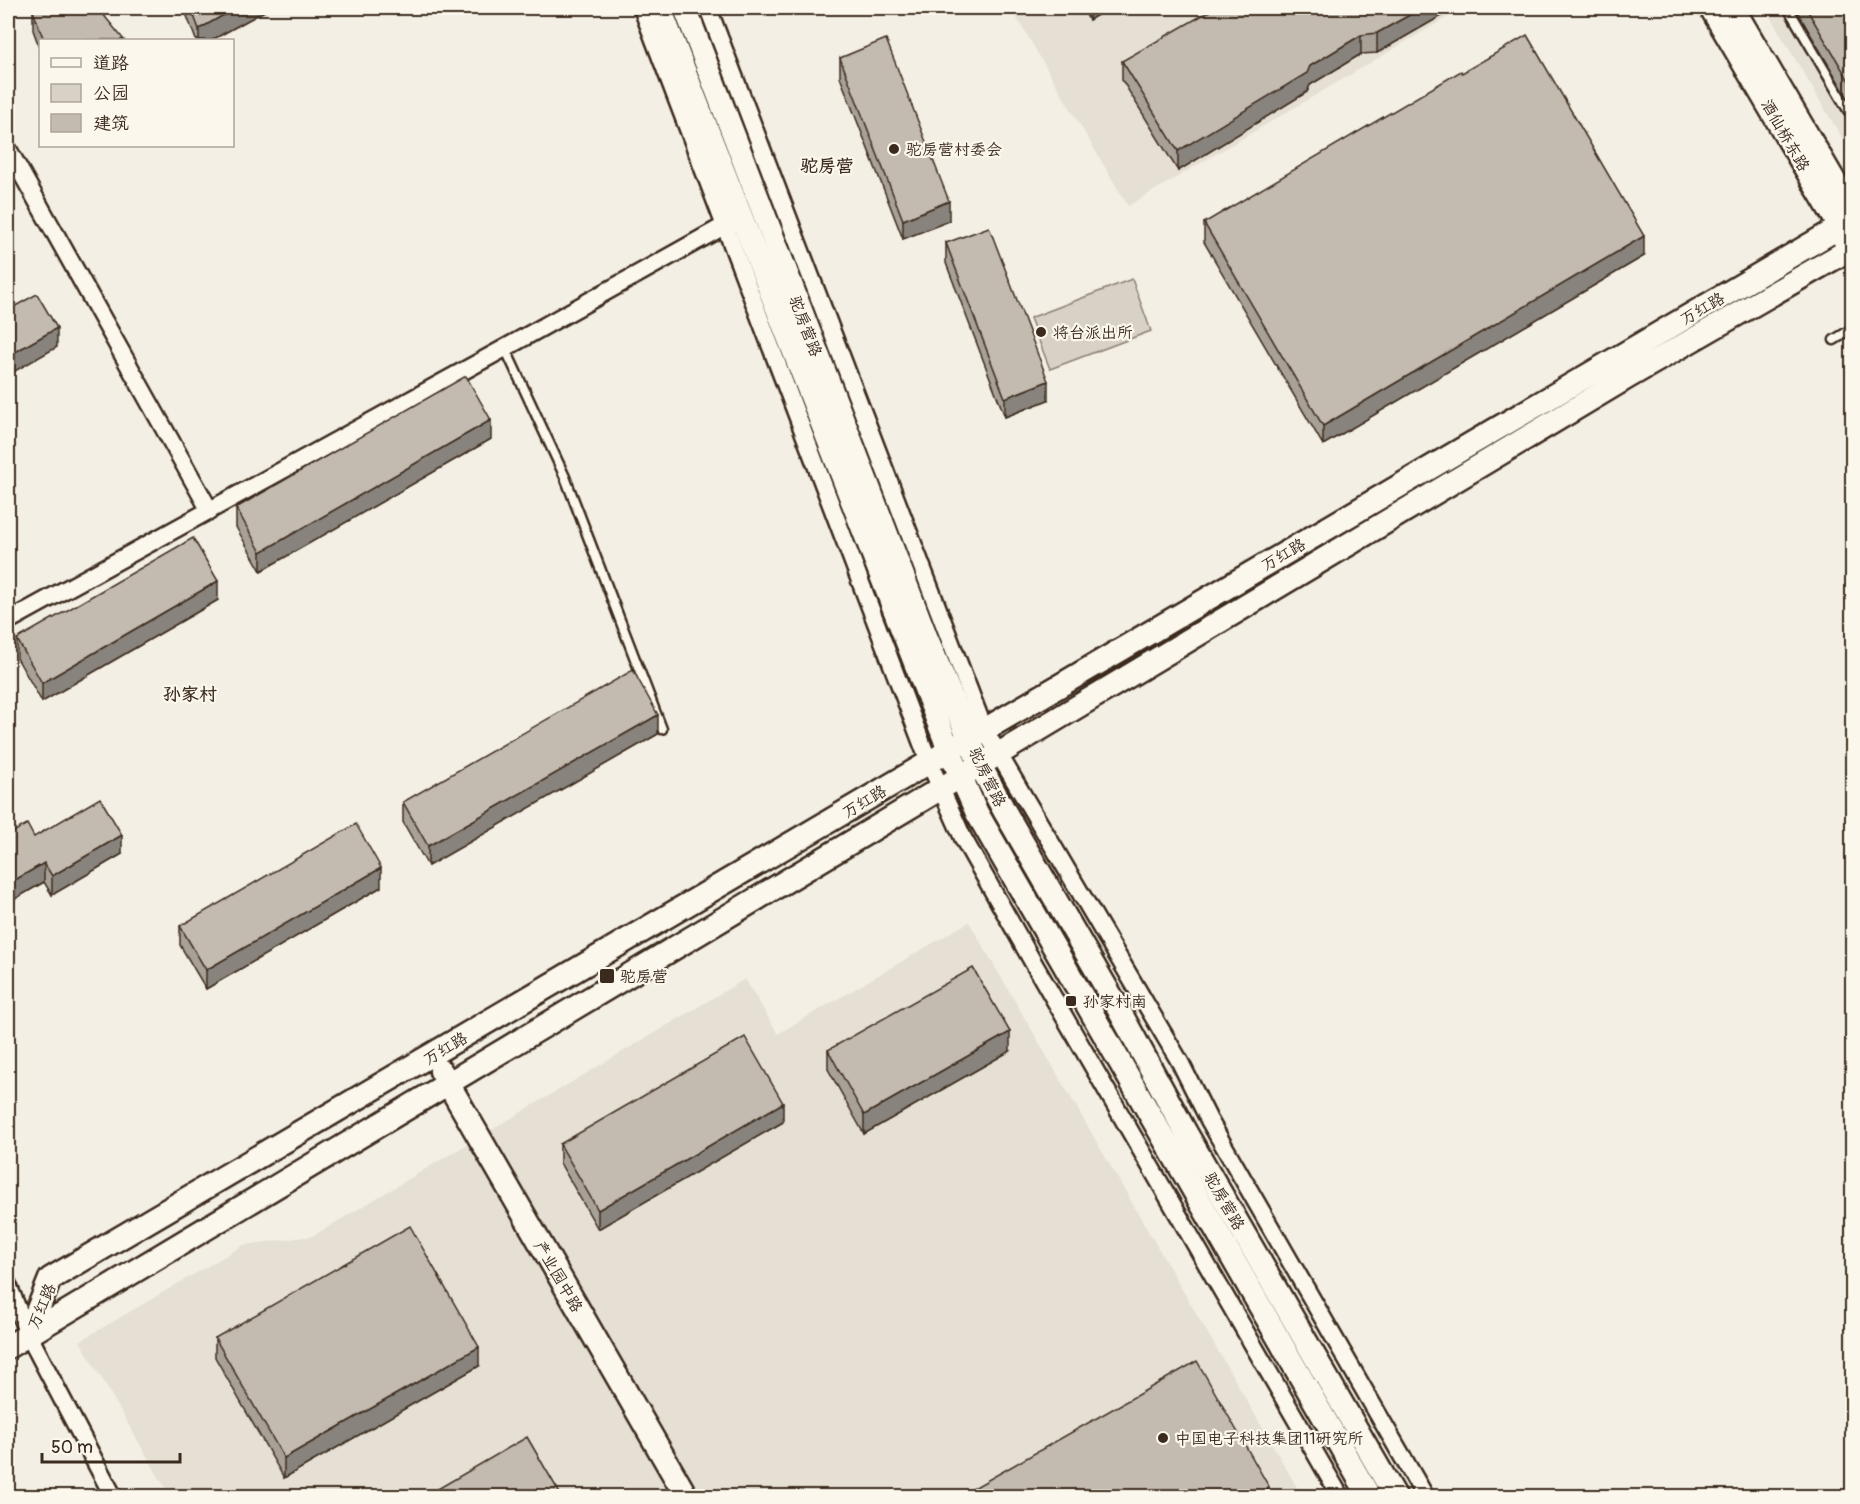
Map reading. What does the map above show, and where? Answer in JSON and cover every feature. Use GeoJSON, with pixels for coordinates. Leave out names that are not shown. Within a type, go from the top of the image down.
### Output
{"type":"FeatureCollection","features":[{"type":"Feature","properties":{"kind":"street"},"geometry":{"type":"LineString","coordinates":[[642,8],[733,220],[929,762],[963,838],[1340,1497]]}},
{"type":"Feature","properties":{"kind":"street","name":"驼房营路"},"geometry":{"type":"LineString","coordinates":[[660,8],[733,220],[960,777],[977,813],[1369,1497]]}},
{"type":"Feature","properties":{"kind":"street","name":"驼房营路"},"geometry":{"type":"LineString","coordinates":[[685,8],[926,636],[989,759],[1005,812],[1395,1497]]}},
{"type":"Feature","properties":{"kind":"street"},"geometry":{"type":"LineString","coordinates":[[708,8],[977,734]]}},
{"type":"Feature","properties":{"kind":"street","name":"酒仙桥东路"},"geometry":{"type":"LineString","coordinates":[[1711,8],[1850,235]]}},
{"type":"Feature","properties":{"kind":"street","name":"酒仙桥东路"},"geometry":{"type":"LineString","coordinates":[[1733,8],[1850,235]]}},
{"type":"Feature","properties":{"kind":"street"},"geometry":{"type":"LineString","coordinates":[[8,149],[210,511]]}},
{"type":"Feature","properties":{"kind":"street"},"geometry":{"type":"LineString","coordinates":[[8,621],[733,220]]}},
{"type":"Feature","properties":{"kind":"street","name":"万红路"},"geometry":{"type":"LineString","coordinates":[[28,1334],[50,1279],[949,750],[1850,235]]}},
{"type":"Feature","properties":{"kind":"street","name":"万红路"},"geometry":{"type":"LineString","coordinates":[[28,1334],[1628,377],[1850,235]]}},
{"type":"Feature","properties":{"kind":"street"},"geometry":{"type":"LineString","coordinates":[[989,759],[1180,1062],[1209,1120],[1425,1497]]}},
{"type":"Feature","properties":{"kind":"street","name":"产业园中路"},"geometry":{"type":"LineString","coordinates":[[432,1055],[686,1497]]}},
{"type":"Feature","properties":{"kind":"street"},"geometry":{"type":"LineString","coordinates":[[8,1285],[28,1334],[113,1497]]}},
{"type":"Feature","properties":{"kind":"street"},"geometry":{"type":"LineString","coordinates":[[8,1347],[28,1334]]}},
{"type":"Feature","properties":{"kind":"lane"},"geometry":{"type":"LineString","coordinates":[[1788,8],[1852,117]]}},
{"type":"Feature","properties":{"kind":"lane"},"geometry":{"type":"LineString","coordinates":[[1834,340],[1852,329]]}},
{"type":"Feature","properties":{"kind":"lane"},"geometry":{"type":"LineString","coordinates":[[505,348],[565,477],[662,729]]}},
{"type":"Feature","properties":{"kind":"shaded area"},"geometry":{"type":"Polygon","coordinates":[[[1011,8],[1463,8],[1128,206],[1011,8]]]}},
{"type":"Feature","properties":{"kind":"shaded area"},"geometry":{"type":"Polygon","coordinates":[[[1765,8],[1852,8],[1852,155],[1765,8]]]}},
{"type":"Feature","properties":{"kind":"shaded area"},"geometry":{"type":"Polygon","coordinates":[[[969,922],[1302,1496],[170,1496],[80,1341],[244,1245],[313,1236],[745,979],[778,1034],[969,922]]]}},
{"type":"Feature","properties":{"kind":"green space"},"geometry":{"type":"Polygon","coordinates":[[[1132,279],[1151,331],[1050,369],[1030,318],[1132,279]]]}},
{"type":"Feature","properties":{"kind":"building"},"geometry":{"type":"Polygon","coordinates":[[[39,8],[98,8],[123,39],[44,39],[33,11],[39,8]]]}},
{"type":"Feature","properties":{"kind":"building"},"geometry":{"type":"Polygon","coordinates":[[[191,8],[236,8],[199,29],[191,8]]]}},
{"type":"Feature","properties":{"kind":"building"},"geometry":{"type":"Polygon","coordinates":[[[1215,8],[1422,8],[1377,33],[1361,35],[1310,66],[1307,73],[1178,151],[1122,61],[1215,8]]]}},
{"type":"Feature","properties":{"kind":"building"},"geometry":{"type":"Polygon","coordinates":[[[1806,8],[1852,8],[1852,86],[1806,8]]]}},
{"type":"Feature","properties":{"kind":"building"},"geometry":{"type":"Polygon","coordinates":[[[1527,35],[1644,236],[1323,426],[1204,223],[1461,71],[1462,73],[1527,35]]]}},
{"type":"Feature","properties":{"kind":"building","name":"驼房营村委会"},"geometry":{"type":"Polygon","coordinates":[[[886,39],[949,201],[903,220],[840,58],[886,39]]]}},
{"type":"Feature","properties":{"kind":"building"},"geometry":{"type":"Polygon","coordinates":[[[989,227],[1048,381],[1005,398],[946,243],[989,227]]]}},
{"type":"Feature","properties":{"kind":"building"},"geometry":{"type":"Polygon","coordinates":[[[37,294],[57,328],[8,356],[8,310],[37,294]]]}},
{"type":"Feature","properties":{"kind":"building"},"geometry":{"type":"Polygon","coordinates":[[[466,376],[491,420],[261,552],[236,508],[466,376]]]}},
{"type":"Feature","properties":{"kind":"building"},"geometry":{"type":"Polygon","coordinates":[[[193,538],[218,581],[42,683],[17,639],[193,538]]]}},
{"type":"Feature","properties":{"kind":"building"},"geometry":{"type":"Polygon","coordinates":[[[633,670],[658,715],[428,846],[403,802],[633,670]]]}},
{"type":"Feature","properties":{"kind":"building"},"geometry":{"type":"Polygon","coordinates":[[[100,798],[122,835],[52,876],[44,863],[8,884],[8,835],[27,824],[34,837],[100,798]]]}},
{"type":"Feature","properties":{"kind":"building"},"geometry":{"type":"Polygon","coordinates":[[[356,824],[381,868],[206,970],[180,926],[356,824]]]}},
{"type":"Feature","properties":{"kind":"building"},"geometry":{"type":"Polygon","coordinates":[[[973,968],[1010,1032],[864,1115],[828,1050],[973,968]]]}},
{"type":"Feature","properties":{"kind":"building"},"geometry":{"type":"Polygon","coordinates":[[[745,1037],[783,1103],[598,1210],[560,1144],[745,1037]]]}},
{"type":"Feature","properties":{"kind":"building"},"geometry":{"type":"Polygon","coordinates":[[[410,1226],[479,1347],[284,1458],[215,1338],[410,1226]]]}},
{"type":"Feature","properties":{"kind":"building","name":"中国电子科技集团11研究所"},"geometry":{"type":"Polygon","coordinates":[[[1197,1361],[1269,1487],[1253,1497],[958,1497],[1197,1361]]]}},
{"type":"Feature","properties":{"kind":"building"},"geometry":{"type":"Polygon","coordinates":[[[527,1437],[562,1497],[424,1497],[527,1437]]]}},
{"type":"Feature","properties":{"kind":"place","name":"驼房营村委会"},"geometry":{"type":"Point","coordinates":[894,149]}},
{"type":"Feature","properties":{"kind":"place","name":"将台派出所"},"geometry":{"type":"Point","coordinates":[1041,332]}},
{"type":"Feature","properties":{"kind":"place","name":"驼房营"},"geometry":{"type":"Point","coordinates":[607,976]}},
{"type":"Feature","properties":{"kind":"place","name":"孙家村南"},"geometry":{"type":"Point","coordinates":[1071,1001]}},
{"type":"Feature","properties":{"kind":"place","name":"中国电子科技集团11研究所"},"geometry":{"type":"Point","coordinates":[1163,1438]}},
{"type":"Feature","properties":{"kind":"district","name":"驼房营"},"geometry":{"type":"Point","coordinates":[827,166]}},
{"type":"Feature","properties":{"kind":"district","name":"孙家村"},"geometry":{"type":"Point","coordinates":[190,694]}}]}
